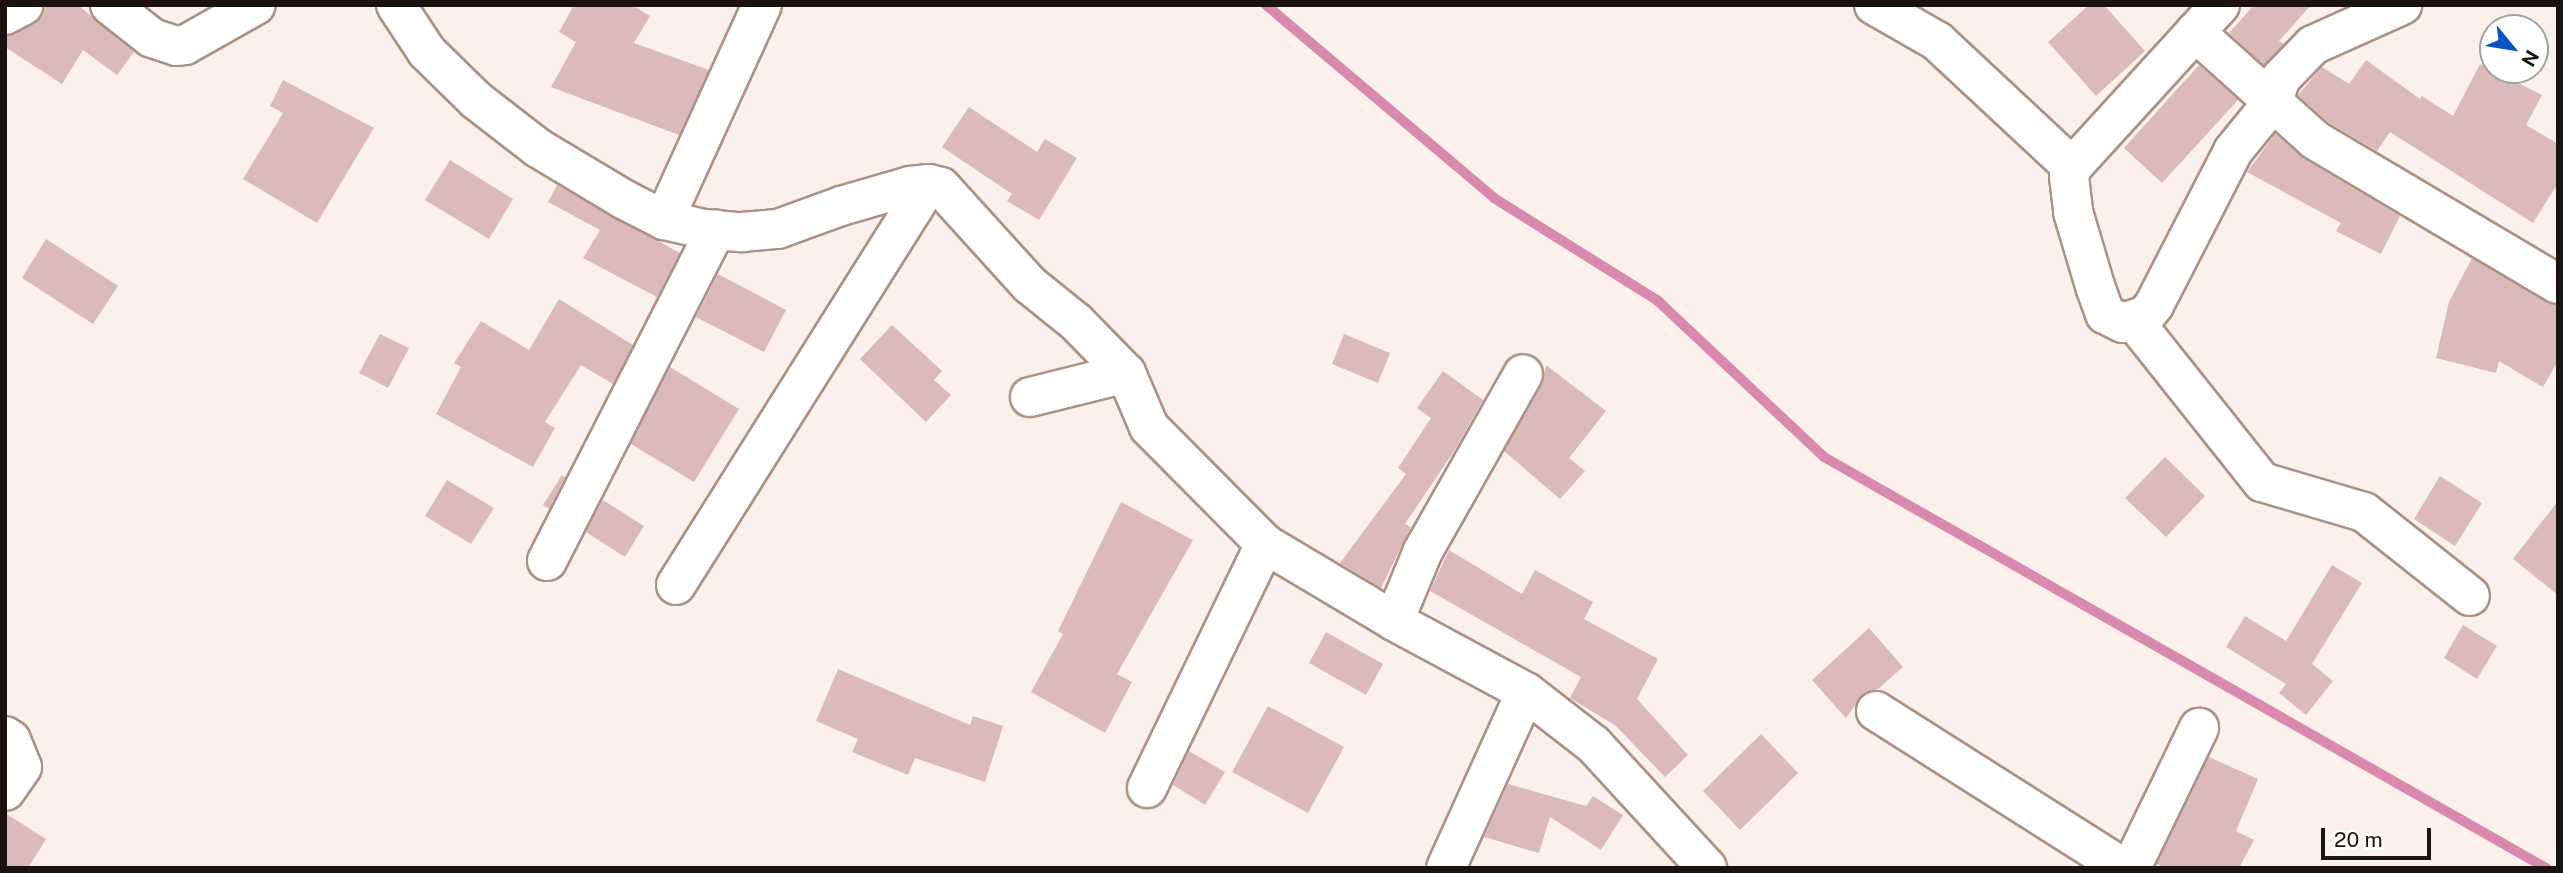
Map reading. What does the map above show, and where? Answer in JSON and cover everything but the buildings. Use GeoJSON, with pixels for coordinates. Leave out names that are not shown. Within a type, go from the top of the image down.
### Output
{"type":"FeatureCollection","features":[{"type":"Feature","properties":{"kind":"street"},"geometry":{"type":"LineString","coordinates":[[5,15],[24,5]]}},
{"type":"Feature","properties":{"kind":"street"},"geometry":{"type":"LineString","coordinates":[[110,5],[152,38],[176,46],[185,45],[256,5]]}},
{"type":"Feature","properties":{"kind":"street"},"geometry":{"type":"LineString","coordinates":[[396,5],[427,52],[476,100],[538,148],[664,220],[716,230],[778,229],[841,206],[910,186],[929,184],[941,187],[1030,285],[1076,322],[1126,373],[1149,427],[1265,544],[1394,621],[1526,692],[1594,745],[1707,868]]}},
{"type":"Feature","properties":{"kind":"street"},"geometry":{"type":"LineString","coordinates":[[664,220],[762,5]]}},
{"type":"Feature","properties":{"kind":"street"},"geometry":{"type":"LineString","coordinates":[[1874,5],[1937,41],[2072,167]]}},
{"type":"Feature","properties":{"kind":"street"},"geometry":{"type":"LineString","coordinates":[[2402,5],[2313,45],[2281,78],[2273,102],[2233,151],[2154,305],[2134,321],[2123,323],[2105,314],[2073,212],[2069,177],[2072,167],[2207,19],[2273,102],[2315,140],[2558,284]]}},
{"type":"Feature","properties":{"kind":"street"},"geometry":{"type":"LineString","coordinates":[[676,585],[929,184]]}},
{"type":"Feature","properties":{"kind":"street"},"geometry":{"type":"LineString","coordinates":[[547,561],[716,230]]}},
{"type":"Feature","properties":{"kind":"street"},"geometry":{"type":"LineString","coordinates":[[2134,321],[2262,482],[2364,512],[2470,596]]}},
{"type":"Feature","properties":{"kind":"street"},"geometry":{"type":"LineString","coordinates":[[1030,397],[1126,373]]}},
{"type":"Feature","properties":{"kind":"street"},"geometry":{"type":"LineString","coordinates":[[1394,621],[1423,551],[1523,374]]}},
{"type":"Feature","properties":{"kind":"street"},"geometry":{"type":"LineString","coordinates":[[1147,788],[1265,544]]}},
{"type":"Feature","properties":{"kind":"street"},"geometry":{"type":"LineString","coordinates":[[1446,868],[1526,692]]}},
{"type":"Feature","properties":{"kind":"street"},"geometry":{"type":"LineString","coordinates":[[1876,711],[2123,868]]}},
{"type":"Feature","properties":{"kind":"street"},"geometry":{"type":"LineString","coordinates":[[2131,868],[2199,727]]}},
{"type":"Feature","properties":{"kind":"street"},"geometry":{"type":"LineString","coordinates":[[5,736],[11,740],[22,767],[5,791]]}},
{"type":"Feature","properties":{"kind":"waterway"},"geometry":{"type":"LineString","coordinates":[[1266,5],[1494,198],[1658,301],[1824,457],[2546,868]]}}]}
